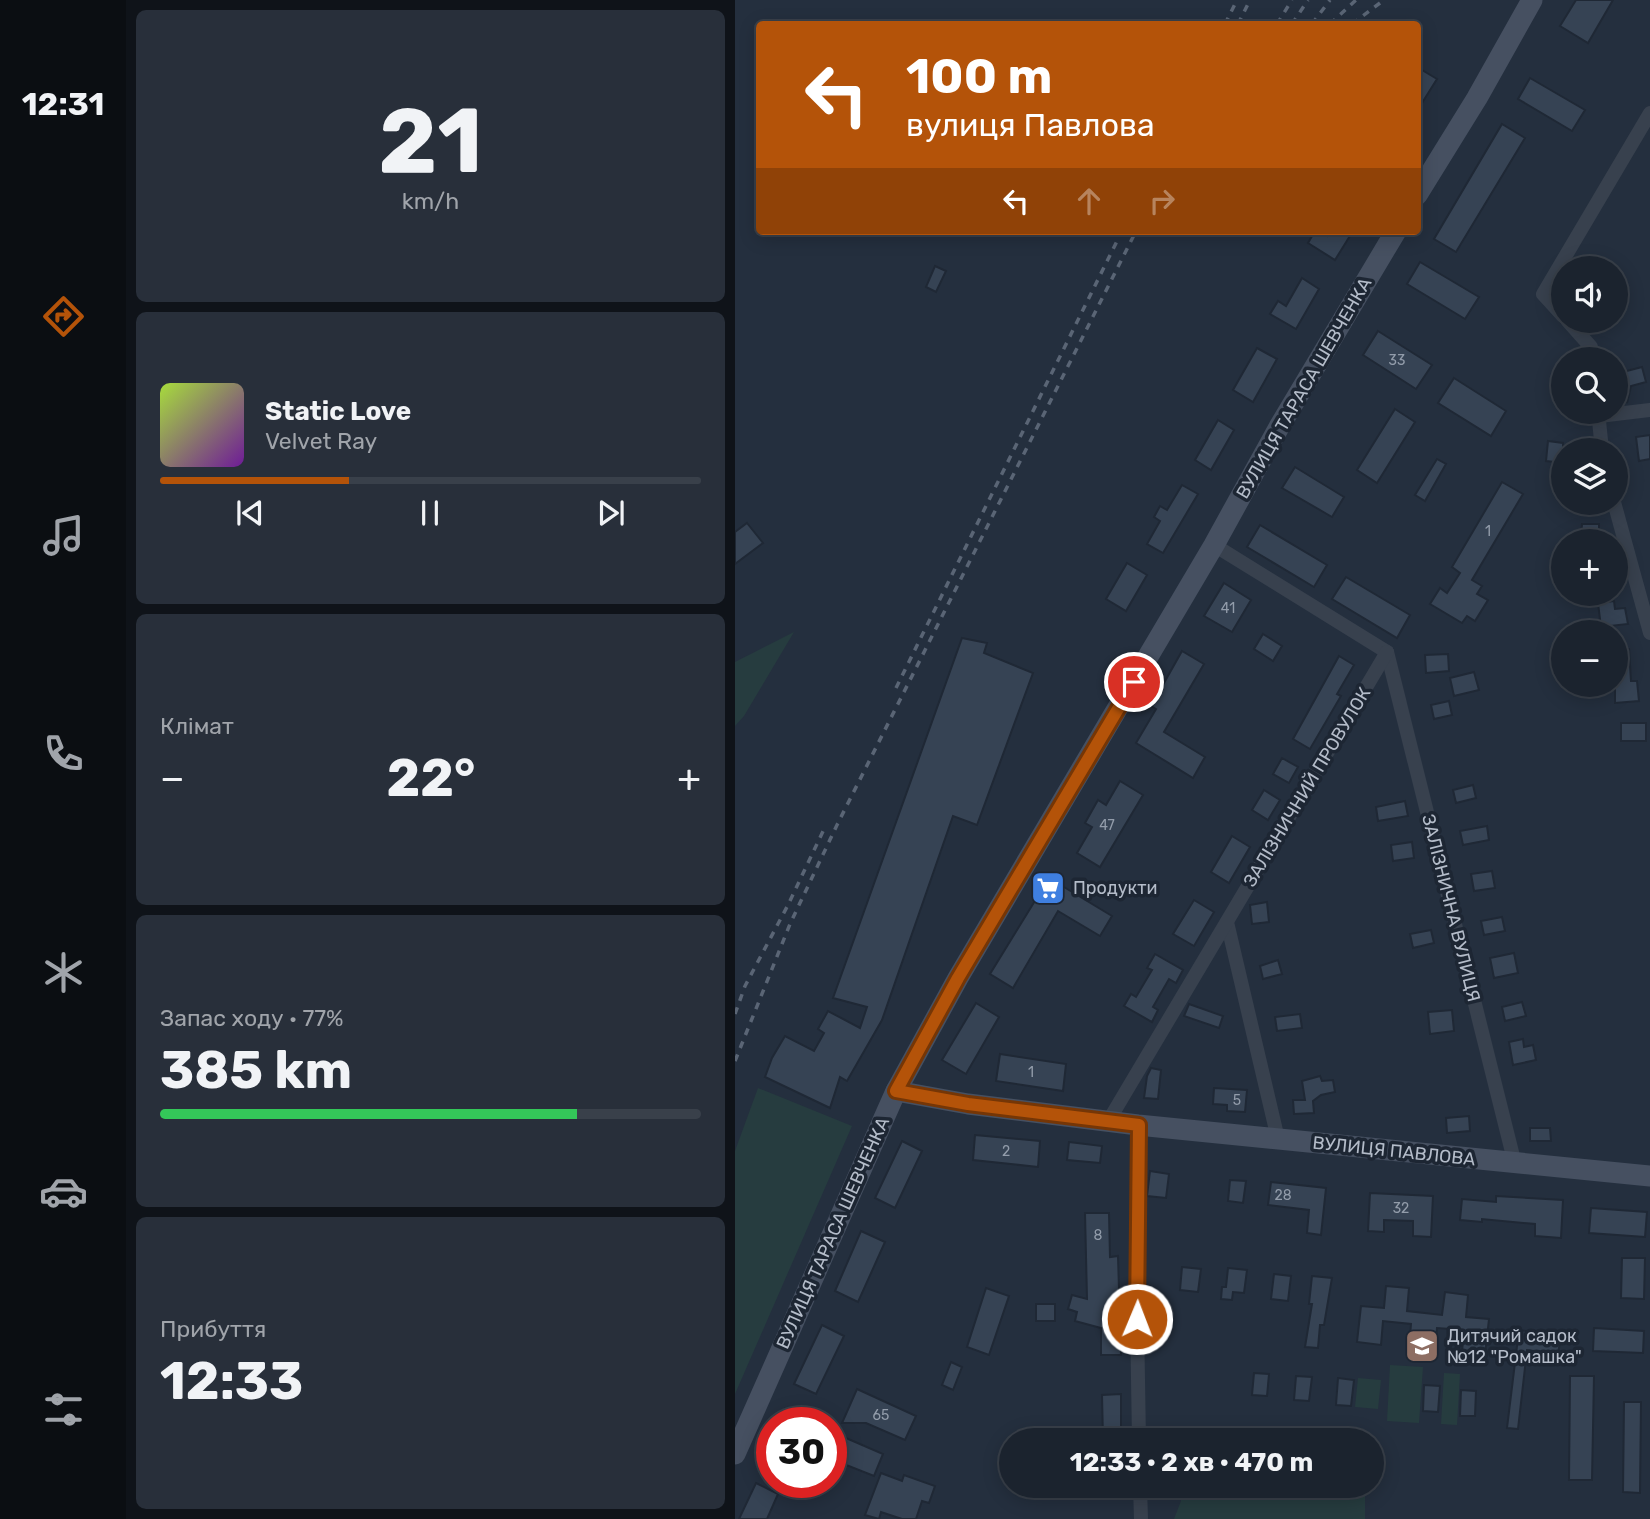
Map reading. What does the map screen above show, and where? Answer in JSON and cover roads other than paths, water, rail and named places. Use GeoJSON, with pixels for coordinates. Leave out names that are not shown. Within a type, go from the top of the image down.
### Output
{"type":"FeatureCollection","features":[{"type":"Feature","properties":{"kind":"main road"},"geometry":{"type":"LineString","coordinates":[[1421,189],[1477,98],[1532,0]]}},
{"type":"Feature","properties":{"kind":"main road","name":"ВУЛИЦЯ ТАРАСА ШЕВЧЕНКА"},"geometry":{"type":"LineString","coordinates":[[735,1454],[896,1091],[958,978],[1394,235]]}},
{"type":"Feature","properties":{"kind":"main road","name":"ВУЛИЦЯ ПАВЛОВА"},"geometry":{"type":"LineString","coordinates":[[896,1091],[968,1104],[1139,1125],[1650,1176]]}},
{"type":"Feature","properties":{"kind":"street"},"geometry":{"type":"LineString","coordinates":[[1565,256],[1650,113]]}},
{"type":"Feature","properties":{"kind":"street"},"geometry":{"type":"LineString","coordinates":[[1551,280],[1543,294],[1551,303]]}},
{"type":"Feature","properties":{"kind":"street"},"geometry":{"type":"LineString","coordinates":[[1579,333],[1591,347]]}},
{"type":"Feature","properties":{"kind":"street"},"geometry":{"type":"LineString","coordinates":[[1628,412],[1650,410]]}},
{"type":"Feature","properties":{"kind":"street"},"geometry":{"type":"LineString","coordinates":[[1618,515],[1650,633]]}},
{"type":"Feature","properties":{"kind":"street"},"geometry":{"type":"LineString","coordinates":[[1214,545],[1387,652]]}},
{"type":"Feature","properties":{"kind":"street","name":"ЗАЛІЗНИЧНИЙ ПРОВУЛОК"},"geometry":{"type":"LineString","coordinates":[[1109,1120],[1387,652]]}},
{"type":"Feature","properties":{"kind":"street","name":"ЗАЛІЗНИЧНА ВУЛИЦЯ"},"geometry":{"type":"LineString","coordinates":[[1387,652],[1515,1164]]}},
{"type":"Feature","properties":{"kind":"street"},"geometry":{"type":"LineString","coordinates":[[1227,922],[1278,1139]]}},
{"type":"Feature","properties":{"kind":"street"},"geometry":{"type":"LineString","coordinates":[[1139,1125],[1139,1428]]}},
{"type":"Feature","properties":{"kind":"street"},"geometry":{"type":"LineString","coordinates":[[1140,1498],[1141,1519]]}},
{"type":"Feature","properties":{"kind":"railway"},"geometry":{"type":"LineString","coordinates":[[1226,21],[1237,0]]}},
{"type":"Feature","properties":{"kind":"railway"},"geometry":{"type":"LineString","coordinates":[[1240,21],[1250,0]]}},
{"type":"Feature","properties":{"kind":"railway"},"geometry":{"type":"LineString","coordinates":[[1279,21],[1292,0]]}},
{"type":"Feature","properties":{"kind":"railway"},"geometry":{"type":"LineString","coordinates":[[1294,21],[1308,0]]}},
{"type":"Feature","properties":{"kind":"railway"},"geometry":{"type":"LineString","coordinates":[[1314,21],[1330,0]]}},
{"type":"Feature","properties":{"kind":"railway"},"geometry":{"type":"LineString","coordinates":[[1333,21],[1356,0]]}},
{"type":"Feature","properties":{"kind":"railway"},"geometry":{"type":"LineString","coordinates":[[1356,21],[1384,0]]}},
{"type":"Feature","properties":{"kind":"railway"},"geometry":{"type":"LineString","coordinates":[[896,688],[1120,235]]}},
{"type":"Feature","properties":{"kind":"railway"},"geometry":{"type":"LineString","coordinates":[[735,1061],[790,924],[837,825],[1134,235]]}},
{"type":"Feature","properties":{"kind":"railway"},"geometry":{"type":"LineString","coordinates":[[735,1014],[745,986],[826,825]]}},
{"type":"Feature","properties":{"kind":"place","name":"Продукти"},"geometry":{"type":"Point","coordinates":[1048,888]}},
{"type":"Feature","properties":{"kind":"place","name":"Дитячий садок №12 \"Ромашка\""},"geometry":{"type":"Point","coordinates":[1422,1346]}}]}
